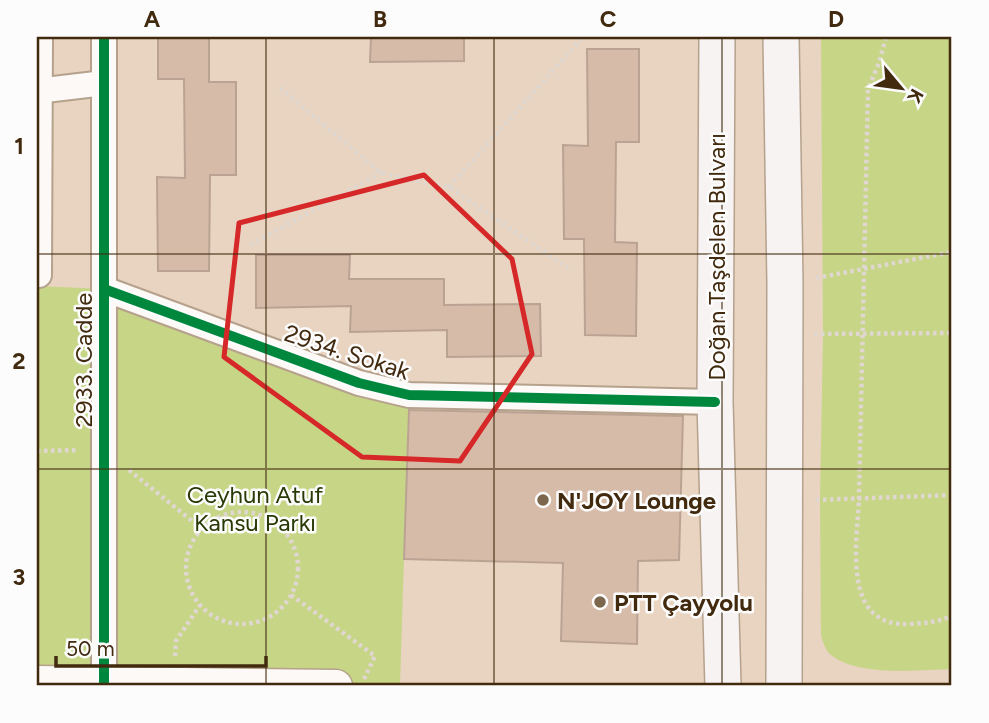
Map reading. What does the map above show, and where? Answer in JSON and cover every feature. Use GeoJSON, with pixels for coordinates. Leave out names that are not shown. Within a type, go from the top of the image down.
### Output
{"type":"FeatureCollection","features":[{"type":"Feature","properties":{"kind":"main road","name":"Doğan Taşdelen Bulvarı"},"geometry":{"type":"LineString","coordinates":[[717,37],[715,402],[723,686]]}},
{"type":"Feature","properties":{"kind":"main road"},"geometry":{"type":"LineString","coordinates":[[781,37],[785,284],[784,686]]}},
{"type":"Feature","properties":{"kind":"street"},"geometry":{"type":"LineString","coordinates":[[37,275],[40,37]]}},
{"type":"Feature","properties":{"kind":"street","name":"2933. Cadde"},"geometry":{"type":"LineString","coordinates":[[104,37],[104,684]]}},
{"type":"Feature","properties":{"kind":"street"},"geometry":{"type":"LineString","coordinates":[[38,91],[104,83]]}},
{"type":"Feature","properties":{"kind":"street","name":"2934. Sokak"},"geometry":{"type":"LineString","coordinates":[[104,289],[359,383],[409,395],[715,402]]}},
{"type":"Feature","properties":{"kind":"street"},"geometry":{"type":"LineString","coordinates":[[37,682],[337,686]]}},
{"type":"Feature","properties":{"kind":"path"},"geometry":{"type":"LineString","coordinates":[[449,187],[583,37]]}},
{"type":"Feature","properties":{"kind":"path"},"geometry":{"type":"LineString","coordinates":[[886,37],[869,89],[857,582],[872,613],[886,622],[898,625],[938,622],[952,616]]}},
{"type":"Feature","properties":{"kind":"path"},"geometry":{"type":"LineString","coordinates":[[280,89],[381,173],[449,187],[568,268]]}},
{"type":"Feature","properties":{"kind":"path"},"geometry":{"type":"LineString","coordinates":[[250,245],[381,173]]}},
{"type":"Feature","properties":{"kind":"path"},"geometry":{"type":"LineString","coordinates":[[785,284],[952,252]]}},
{"type":"Feature","properties":{"kind":"path"},"geometry":{"type":"LineString","coordinates":[[785,334],[952,333]]}},
{"type":"Feature","properties":{"kind":"path"},"geometry":{"type":"LineString","coordinates":[[37,451],[104,450],[202,529]]}},
{"type":"Feature","properties":{"kind":"path"},"geometry":{"type":"LineString","coordinates":[[783,501],[952,495]]}},
{"type":"Feature","properties":{"kind":"path"},"geometry":{"type":"LineString","coordinates":[[233,513],[251,513],[268,518],[282,528],[293,543],[298,560],[297,578],[291,595],[280,609],[265,619],[248,624],[230,623],[214,616],[200,605],[191,591],[187,559],[192,543],[202,529],[216,519],[233,513]]}},
{"type":"Feature","properties":{"kind":"path"},"geometry":{"type":"LineString","coordinates":[[291,595],[375,656],[361,686]]}},
{"type":"Feature","properties":{"kind":"path"},"geometry":{"type":"LineString","coordinates":[[175,684],[176,641],[200,605]]}},
{"type":"Feature","properties":{"kind":"highlighted area"},"geometry":{"type":"Polygon","coordinates":[[[424,175],[512,259],[532,354],[460,461],[362,457],[224,357],[239,223],[424,175]]]}},
{"type":"Feature","properties":{"kind":"green space"},"geometry":{"type":"Polygon","coordinates":[[[821,37],[952,37],[952,669],[890,671],[857,667],[831,655],[821,635],[821,37]]]}},
{"type":"Feature","properties":{"kind":"green space","name":"Ceyhun Atuf Kansu Parkı"},"geometry":{"type":"Polygon","coordinates":[[[37,286],[104,289],[409,395],[400,686],[37,682],[37,286]]]}},
{"type":"Feature","properties":{"kind":"building"},"geometry":{"type":"Polygon","coordinates":[[[158,37],[209,37],[209,82],[236,82],[236,175],[210,175],[209,271],[158,271],[157,177],[185,178],[184,79],[158,79],[158,37]]]}},
{"type":"Feature","properties":{"kind":"building"},"geometry":{"type":"Polygon","coordinates":[[[371,37],[464,37],[464,61],[370,62],[371,37]]]}},
{"type":"Feature","properties":{"kind":"building"},"geometry":{"type":"Polygon","coordinates":[[[587,49],[639,49],[639,142],[616,142],[615,242],[637,243],[636,336],[585,335],[584,239],[564,239],[563,145],[588,146],[587,49]]]}},
{"type":"Feature","properties":{"kind":"building"},"geometry":{"type":"Polygon","coordinates":[[[256,255],[350,255],[349,279],[444,279],[444,305],[540,304],[541,356],[447,357],[447,330],[350,332],[351,306],[256,308],[256,255]]]}},
{"type":"Feature","properties":{"kind":"building","name":"N'JOY Lounge"},"geometry":{"type":"Polygon","coordinates":[[[409,410],[683,416],[679,560],[638,561],[637,644],[561,641],[563,563],[404,559],[409,410]]]}},
{"type":"Feature","properties":{"kind":"cycle path"},"geometry":{"type":"LineString","coordinates":[[104,37],[104,686]]}},
{"type":"Feature","properties":{"kind":"cycle path"},"geometry":{"type":"LineString","coordinates":[[104,289],[359,383],[409,395],[715,402]]}},
{"type":"Feature","properties":{"kind":"place","name":"N'JOY Lounge"},"geometry":{"type":"Point","coordinates":[543,500]}},
{"type":"Feature","properties":{"kind":"place","name":"PTT Çayyolu"},"geometry":{"type":"Point","coordinates":[600,602]}}]}
